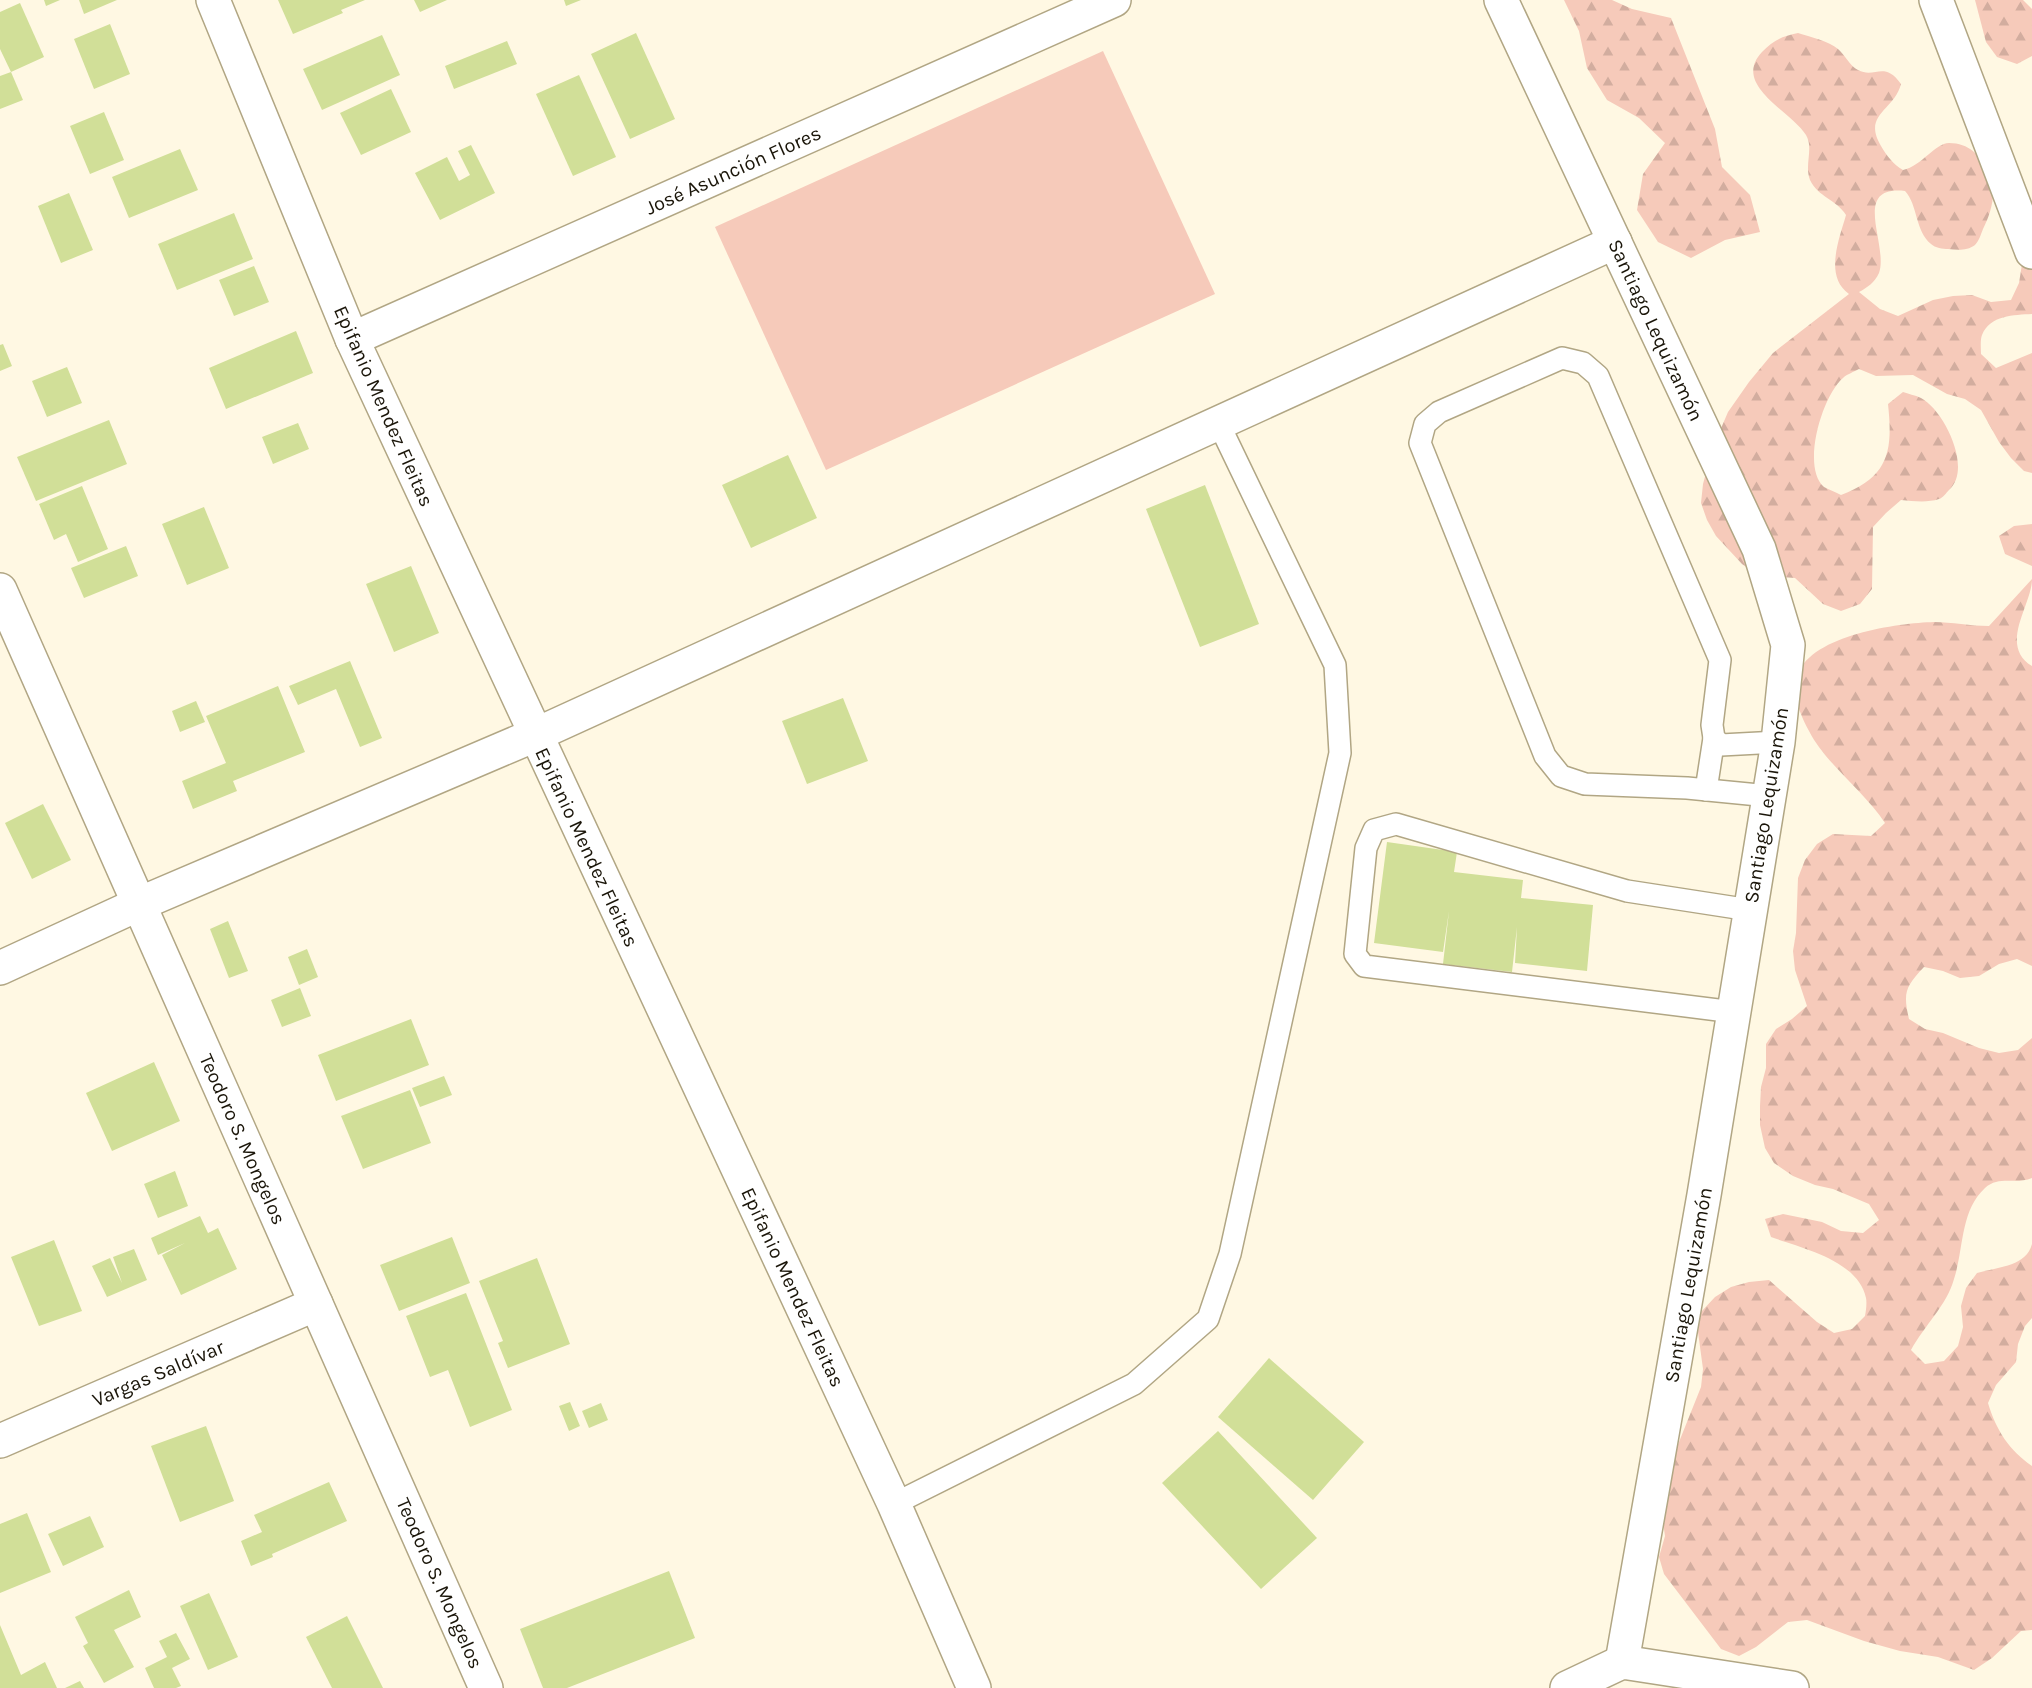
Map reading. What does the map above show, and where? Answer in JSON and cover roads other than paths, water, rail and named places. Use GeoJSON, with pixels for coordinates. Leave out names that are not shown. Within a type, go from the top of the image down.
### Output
{"type":"FeatureCollection","features":[{"type":"Feature","properties":{"kind":"street","name":"Epifanio Mendez Fleitas"},"geometry":{"type":"LineString","coordinates":[[213,0],[352,339],[894,1504],[974,1688]]}},
{"type":"Feature","properties":{"kind":"street","name":"José Asunción Flores"},"geometry":{"type":"LineString","coordinates":[[352,339],[1114,0]]}},
{"type":"Feature","properties":{"kind":"street","name":"Santiago Lequizamón"},"geometry":{"type":"LineString","coordinates":[[1501,0],[1759,549],[1788,645],[1778,742],[1734,1012],[1622,1662]]}},
{"type":"Feature","properties":{"kind":"street"},"geometry":{"type":"LineString","coordinates":[[1936,0],[2032,252]]}},
{"type":"Feature","properties":{"kind":"street"},"geometry":{"type":"LineString","coordinates":[[0,968],[139,904],[535,735],[1615,242]]}},
{"type":"Feature","properties":{"kind":"street","name":"Teodoro S. Mongelos"},"geometry":{"type":"LineString","coordinates":[[0,590],[486,1688]]}},
{"type":"Feature","properties":{"kind":"street","name":"Vargas Saldívar"},"geometry":{"type":"LineString","coordinates":[[0,1441],[316,1304]]}},
{"type":"Feature","properties":{"kind":"street"},"geometry":{"type":"LineString","coordinates":[[1567,1688],[1622,1662],[1792,1688]]}},
{"type":"Feature","properties":{"kind":"lane"},"geometry":{"type":"LineString","coordinates":[[1706,790],[1720,660],[1598,376],[1583,363],[1562,358],[1439,412],[1425,424],[1420,443],[1545,756],[1562,776],[1585,784],[1706,790],[1769,796]]}},
{"type":"Feature","properties":{"kind":"lane"},"geometry":{"type":"LineString","coordinates":[[894,1504],[1134,1384],[1208,1320],[1230,1254],[1340,753],[1335,665],[1218,422]]}},
{"type":"Feature","properties":{"kind":"lane"},"geometry":{"type":"LineString","coordinates":[[1713,738],[1721,745],[1778,742]]}},
{"type":"Feature","properties":{"kind":"lane"},"geometry":{"type":"LineString","coordinates":[[1734,1012],[1364,966],[1355,954],[1366,848],[1374,830],[1396,824],[1627,891],[1750,910]]}}]}
